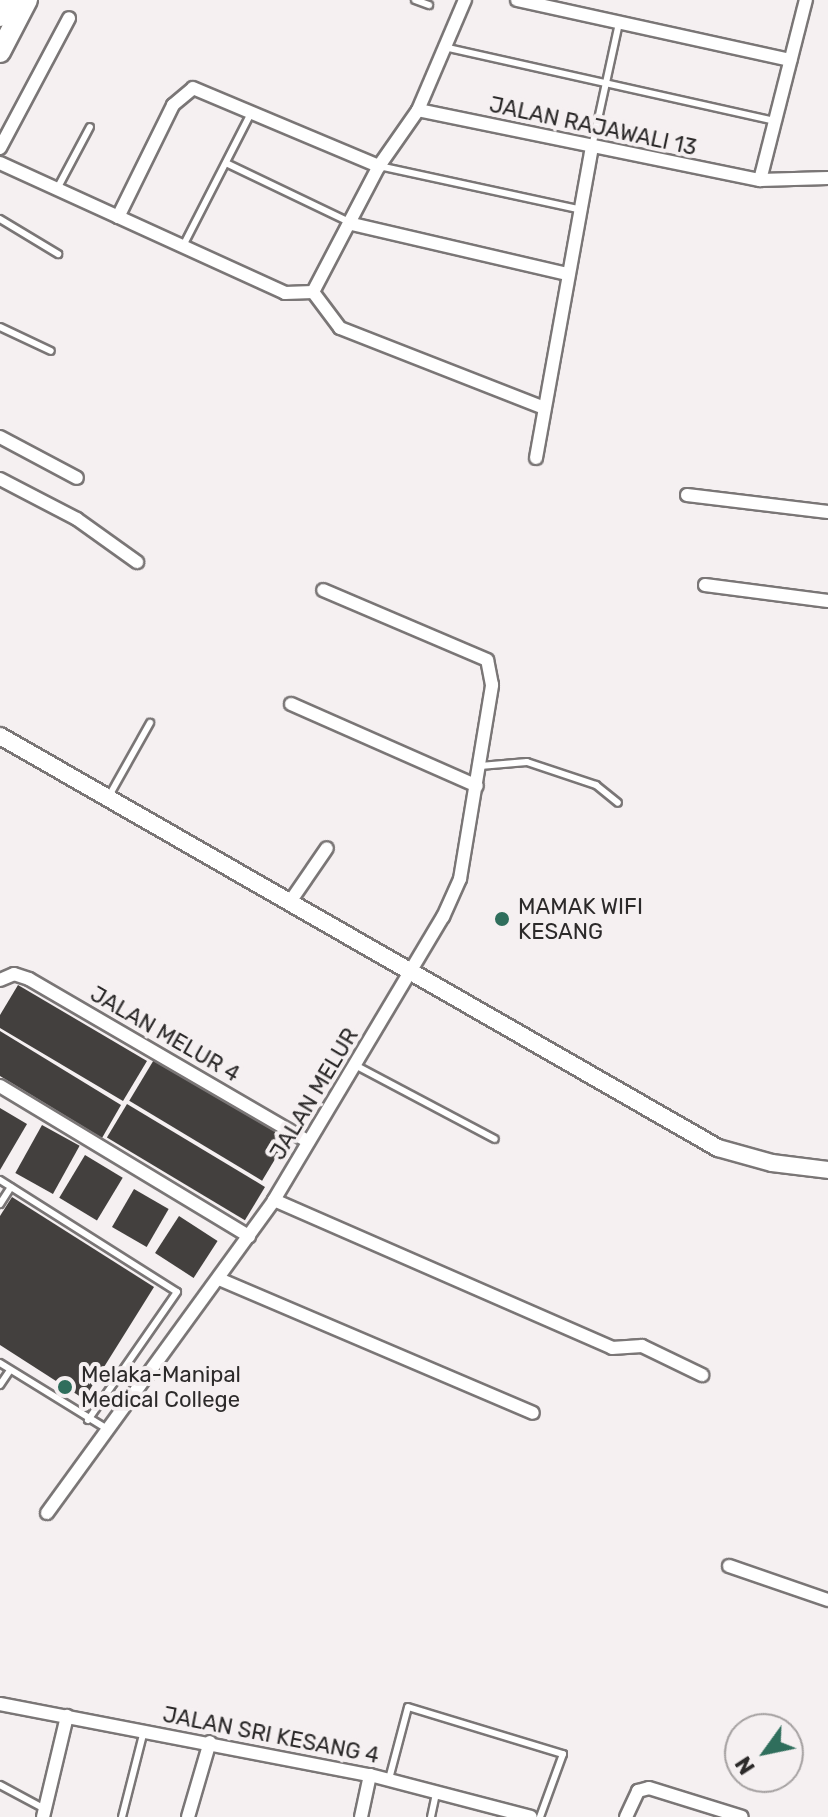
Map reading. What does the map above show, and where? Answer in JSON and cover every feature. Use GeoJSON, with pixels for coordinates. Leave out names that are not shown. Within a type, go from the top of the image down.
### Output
{"type":"FeatureCollection","features":[{"type":"Feature","properties":{"kind":"main road"},"geometry":{"type":"LineString","coordinates":[[0,16],[9,0]]}},
{"type":"Feature","properties":{"kind":"main road"},"geometry":{"type":"LineString","coordinates":[[0,52],[27,0]]}},
{"type":"Feature","properties":{"kind":"street"},"geometry":{"type":"LineString","coordinates":[[313,292],[352,224],[379,166],[418,110],[465,0]]}},
{"type":"Feature","properties":{"kind":"street"},"geometry":{"type":"LineString","coordinates":[[517,0],[560,5],[619,23],[790,60]]}},
{"type":"Feature","properties":{"kind":"street"},"geometry":{"type":"LineString","coordinates":[[760,180],[806,0]]}},
{"type":"Feature","properties":{"kind":"street"},"geometry":{"type":"LineString","coordinates":[[0,148],[69,18]]}},
{"type":"Feature","properties":{"kind":"street"},"geometry":{"type":"LineString","coordinates":[[118,217],[183,93],[193,88],[207,91],[379,166]]}},
{"type":"Feature","properties":{"kind":"street","name":"JALAN RAJAWALI 13"},"geometry":{"type":"LineString","coordinates":[[418,110],[760,180],[828,178]]}},
{"type":"Feature","properties":{"kind":"street"},"geometry":{"type":"LineString","coordinates":[[536,458],[592,147]]}},
{"type":"Feature","properties":{"kind":"street"},"geometry":{"type":"LineString","coordinates":[[0,163],[285,293],[313,292]]}},
{"type":"Feature","properties":{"kind":"street"},"geometry":{"type":"LineString","coordinates":[[352,224],[567,274]]}},
{"type":"Feature","properties":{"kind":"street"},"geometry":{"type":"LineString","coordinates":[[313,292],[340,328],[544,408]]}},
{"type":"Feature","properties":{"kind":"street"},"geometry":{"type":"LineString","coordinates":[[0,437],[77,478]]}},
{"type":"Feature","properties":{"kind":"street"},"geometry":{"type":"LineString","coordinates":[[0,479],[77,519],[137,562]]}},
{"type":"Feature","properties":{"kind":"street"},"geometry":{"type":"LineString","coordinates":[[687,495],[828,512]]}},
{"type":"Feature","properties":{"kind":"street"},"geometry":{"type":"LineString","coordinates":[[705,585],[828,601]]}},
{"type":"Feature","properties":{"kind":"street","name":"JALAN MELUR"},"geometry":{"type":"LineString","coordinates":[[47,1513],[111,1431],[274,1200],[411,971],[460,879],[492,685],[487,660],[468,649],[323,590]]}},
{"type":"Feature","properties":{"kind":"street"},"geometry":{"type":"LineString","coordinates":[[291,704],[477,786]]}},
{"type":"Feature","properties":{"kind":"street"},"geometry":{"type":"LineString","coordinates":[[0,736],[718,1148],[772,1163],[828,1170]]}},
{"type":"Feature","properties":{"kind":"street"},"geometry":{"type":"LineString","coordinates":[[290,902],[327,848]]}},
{"type":"Feature","properties":{"kind":"street","name":"JALAN MELUR 4"},"geometry":{"type":"LineString","coordinates":[[0,980],[14,974],[29,979],[307,1141]]}},
{"type":"Feature","properties":{"kind":"street"},"geometry":{"type":"LineString","coordinates":[[0,1086],[249,1236]]}},
{"type":"Feature","properties":{"kind":"street"},"geometry":{"type":"LineString","coordinates":[[274,1200],[612,1348],[642,1346],[702,1375]]}},
{"type":"Feature","properties":{"kind":"street"},"geometry":{"type":"LineString","coordinates":[[219,1279],[533,1413]]}},
{"type":"Feature","properties":{"kind":"street"},"geometry":{"type":"LineString","coordinates":[[729,1566],[828,1600]]}},
{"type":"Feature","properties":{"kind":"street","name":"JALAN SRI KESANG 4"},"geometry":{"type":"LineString","coordinates":[[0,1704],[370,1775],[500,1813],[531,1817]]}},
{"type":"Feature","properties":{"kind":"street"},"geometry":{"type":"LineString","coordinates":[[44,1813],[67,1716]]}},
{"type":"Feature","properties":{"kind":"street"},"geometry":{"type":"LineString","coordinates":[[188,1817],[210,1742]]}},
{"type":"Feature","properties":{"kind":"street"},"geometry":{"type":"LineString","coordinates":[[361,1817],[370,1775]]}},
{"type":"Feature","properties":{"kind":"street"},"geometry":{"type":"LineString","coordinates":[[626,1817],[638,1791],[649,1788],[742,1817]]}},
{"type":"Feature","properties":{"kind":"lane"},"geometry":{"type":"LineString","coordinates":[[415,0],[429,5]]}},
{"type":"Feature","properties":{"kind":"lane"},"geometry":{"type":"LineString","coordinates":[[592,147],[619,23]]}},
{"type":"Feature","properties":{"kind":"lane"},"geometry":{"type":"LineString","coordinates":[[444,47],[775,121]]}},
{"type":"Feature","properties":{"kind":"lane"},"geometry":{"type":"LineString","coordinates":[[183,246],[252,111]]}},
{"type":"Feature","properties":{"kind":"lane"},"geometry":{"type":"LineString","coordinates":[[57,189],[90,127]]}},
{"type":"Feature","properties":{"kind":"lane"},"geometry":{"type":"LineString","coordinates":[[226,163],[352,224]]}},
{"type":"Feature","properties":{"kind":"lane"},"geometry":{"type":"LineString","coordinates":[[379,166],[582,210]]}},
{"type":"Feature","properties":{"kind":"lane"},"geometry":{"type":"LineString","coordinates":[[0,219],[58,254]]}},
{"type":"Feature","properties":{"kind":"lane"},"geometry":{"type":"LineString","coordinates":[[0,327],[51,351]]}},
{"type":"Feature","properties":{"kind":"lane"},"geometry":{"type":"LineString","coordinates":[[109,796],[150,723]]}},
{"type":"Feature","properties":{"kind":"lane"},"geometry":{"type":"LineString","coordinates":[[480,766],[527,762],[596,785],[618,803]]}},
{"type":"Feature","properties":{"kind":"lane"},"geometry":{"type":"LineString","coordinates":[[355,1065],[495,1139]]}},
{"type":"Feature","properties":{"kind":"lane"},"geometry":{"type":"LineString","coordinates":[[0,1180],[177,1292],[88,1420]]}},
{"type":"Feature","properties":{"kind":"lane"},"geometry":{"type":"LineString","coordinates":[[0,1204],[11,1187]]}},
{"type":"Feature","properties":{"kind":"lane"},"geometry":{"type":"LineString","coordinates":[[0,1363],[88,1420],[111,1431]]}},
{"type":"Feature","properties":{"kind":"lane"},"geometry":{"type":"LineString","coordinates":[[0,1385],[10,1370]]}},
{"type":"Feature","properties":{"kind":"lane"},"geometry":{"type":"LineString","coordinates":[[389,1780],[408,1707],[563,1754],[540,1817]]}},
{"type":"Feature","properties":{"kind":"lane"},"geometry":{"type":"LineString","coordinates":[[122,1817],[145,1730]]}},
{"type":"Feature","properties":{"kind":"lane"},"geometry":{"type":"LineString","coordinates":[[0,1785],[44,1813]]}},
{"type":"Feature","properties":{"kind":"lane"},"geometry":{"type":"LineString","coordinates":[[431,1817],[436,1793]]}},
{"type":"Feature","properties":{"kind":"building"},"geometry":{"type":"Polygon","coordinates":[[[18,985],[147,1061],[123,1101],[0,1028],[0,1015],[18,985]]]}},
{"type":"Feature","properties":{"kind":"building"},"geometry":{"type":"Polygon","coordinates":[[[0,1031],[121,1105],[102,1138],[0,1076],[0,1031]]]}},
{"type":"Feature","properties":{"kind":"building"},"geometry":{"type":"Polygon","coordinates":[[[155,1058],[288,1138],[262,1181],[129,1101],[155,1058]]]}},
{"type":"Feature","properties":{"kind":"building"},"geometry":{"type":"Polygon","coordinates":[[[127,1104],[265,1187],[245,1220],[107,1137],[127,1104]]]}},
{"type":"Feature","properties":{"kind":"building"},"geometry":{"type":"Polygon","coordinates":[[[0,1108],[27,1124],[0,1170],[0,1108]]]}},
{"type":"Feature","properties":{"kind":"building"},"geometry":{"type":"Polygon","coordinates":[[[42,1125],[80,1146],[53,1194],[15,1173],[42,1125]]]}},
{"type":"Feature","properties":{"kind":"building"},"geometry":{"type":"Polygon","coordinates":[[[85,1155],[123,1178],[97,1221],[59,1198],[85,1155]]]}},
{"type":"Feature","properties":{"kind":"building"},"geometry":{"type":"Polygon","coordinates":[[[134,1189],[169,1209],[147,1247],[112,1227],[134,1189]]]}},
{"type":"Feature","properties":{"kind":"building"},"geometry":{"type":"Polygon","coordinates":[[[12,1197],[154,1287],[84,1399],[0,1345],[0,1216],[12,1197]]]}},
{"type":"Feature","properties":{"kind":"building"},"geometry":{"type":"Polygon","coordinates":[[[179,1216],[218,1241],[194,1278],[155,1253],[179,1216]]]}},
{"type":"Feature","properties":{"kind":"place","name":"MAMAK WIFI KESANG"},"geometry":{"type":"Point","coordinates":[502,919]}},
{"type":"Feature","properties":{"kind":"place","name":"Melaka-Manipal Medical College"},"geometry":{"type":"Point","coordinates":[65,1387]}}]}
